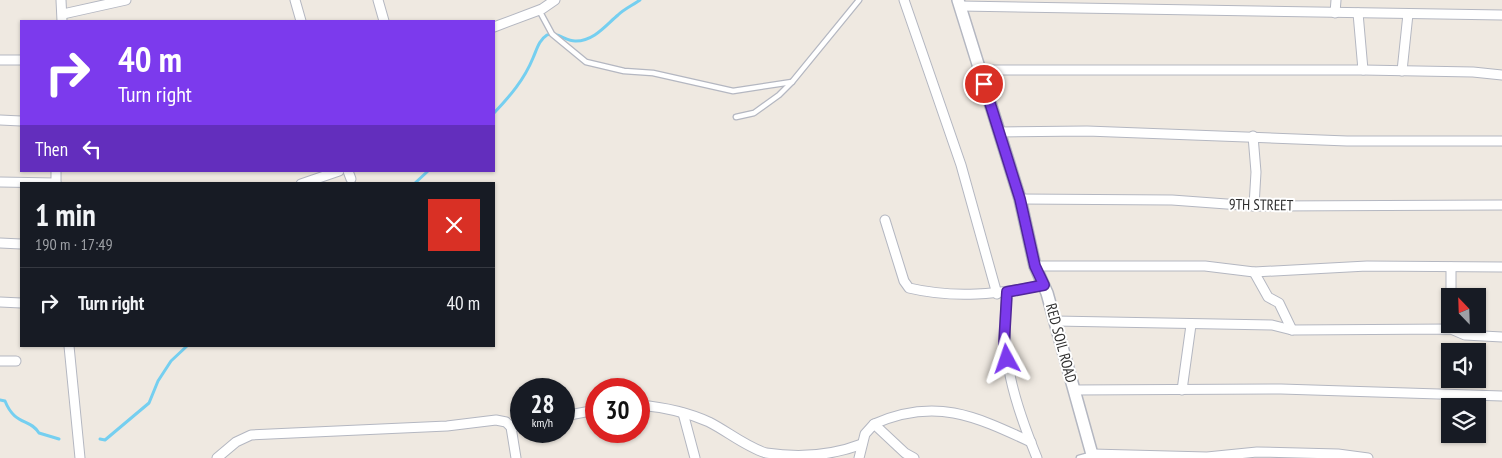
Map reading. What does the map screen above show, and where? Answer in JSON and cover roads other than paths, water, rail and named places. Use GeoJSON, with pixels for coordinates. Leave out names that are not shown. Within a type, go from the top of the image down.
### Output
{"type":"FeatureCollection","features":[{"type":"Feature","properties":{"kind":"street"},"geometry":{"type":"LineString","coordinates":[[61,0],[63,18],[126,0]]}},
{"type":"Feature","properties":{"kind":"street"},"geometry":{"type":"LineString","coordinates":[[295,0],[301,20]]}},
{"type":"Feature","properties":{"kind":"street"},"geometry":{"type":"LineString","coordinates":[[378,0],[384,20]]}},
{"type":"Feature","properties":{"kind":"street"},"geometry":{"type":"LineString","coordinates":[[495,27],[539,10],[554,0]]}},
{"type":"Feature","properties":{"kind":"street"},"geometry":{"type":"LineString","coordinates":[[904,0],[961,165],[997,294]]}},
{"type":"Feature","properties":{"kind":"street"},"geometry":{"type":"LineString","coordinates":[[1335,13],[1336,0]]}},
{"type":"Feature","properties":{"kind":"street"},"geometry":{"type":"LineString","coordinates":[[959,3],[1502,16]]}},
{"type":"Feature","properties":{"kind":"street","name":"RED SOIL ROAD"},"geometry":{"type":"LineString","coordinates":[[959,3],[1020,199],[1035,266],[1044,285],[1055,321],[1092,456]]}},
{"type":"Feature","properties":{"kind":"street"},"geometry":{"type":"LineString","coordinates":[[1358,13],[1363,70]]}},
{"type":"Feature","properties":{"kind":"street"},"geometry":{"type":"LineString","coordinates":[[1402,71],[1408,14]]}},
{"type":"Feature","properties":{"kind":"street"},"geometry":{"type":"LineString","coordinates":[[0,60],[20,60]]}},
{"type":"Feature","properties":{"kind":"street"},"geometry":{"type":"LineString","coordinates":[[980,70],[1363,70],[1473,72],[1502,75]]}},
{"type":"Feature","properties":{"kind":"street"},"geometry":{"type":"LineString","coordinates":[[0,120],[20,121]]}},
{"type":"Feature","properties":{"kind":"street"},"geometry":{"type":"LineString","coordinates":[[998,132],[1087,131],[1347,141],[1502,141]]}},
{"type":"Feature","properties":{"kind":"street"},"geometry":{"type":"LineString","coordinates":[[1254,136],[1256,172],[1254,206]]}},
{"type":"Feature","properties":{"kind":"street"},"geometry":{"type":"LineString","coordinates":[[307,182],[336,172]]}},
{"type":"Feature","properties":{"kind":"street"},"geometry":{"type":"LineString","coordinates":[[0,182],[20,182]]}},
{"type":"Feature","properties":{"kind":"street","name":"9TH STREET"},"geometry":{"type":"LineString","coordinates":[[1020,199],[1172,200],[1254,206],[1502,205]]}},
{"type":"Feature","properties":{"kind":"street"},"geometry":{"type":"LineString","coordinates":[[885,220],[904,281],[909,288],[968,296],[997,294],[1044,285]]}},
{"type":"Feature","properties":{"kind":"street"},"geometry":{"type":"LineString","coordinates":[[0,243],[20,244]]}},
{"type":"Feature","properties":{"kind":"street"},"geometry":{"type":"LineString","coordinates":[[1035,266],[1205,266],[1254,272],[1367,266],[1502,267]]}},
{"type":"Feature","properties":{"kind":"street"},"geometry":{"type":"LineString","coordinates":[[1451,267],[1451,288]]}},
{"type":"Feature","properties":{"kind":"street"},"geometry":{"type":"LineString","coordinates":[[1254,272],[1268,297],[1279,303],[1292,330]]}},
{"type":"Feature","properties":{"kind":"street"},"geometry":{"type":"LineString","coordinates":[[1007,292],[1004,344],[1010,381],[1037,458]]}},
{"type":"Feature","properties":{"kind":"street"},"geometry":{"type":"LineString","coordinates":[[0,302],[20,303]]}},
{"type":"Feature","properties":{"kind":"street"},"geometry":{"type":"LineString","coordinates":[[1055,321],[1272,325],[1292,330],[1441,326]]}},
{"type":"Feature","properties":{"kind":"street"},"geometry":{"type":"LineString","coordinates":[[1182,390],[1191,325]]}},
{"type":"Feature","properties":{"kind":"street"},"geometry":{"type":"LineString","coordinates":[[1461,333],[1464,335],[1502,337]]}},
{"type":"Feature","properties":{"kind":"street"},"geometry":{"type":"LineString","coordinates":[[69,347],[80,458]]}},
{"type":"Feature","properties":{"kind":"street"},"geometry":{"type":"LineString","coordinates":[[0,361],[16,361]]}},
{"type":"Feature","properties":{"kind":"street"},"geometry":{"type":"LineString","coordinates":[[1074,390],[1281,389],[1502,396]]}},
{"type":"Feature","properties":{"kind":"street"},"geometry":{"type":"LineString","coordinates":[[650,406],[683,413],[708,422],[764,452],[785,457],[831,455],[862,444]]}},
{"type":"Feature","properties":{"kind":"street"},"geometry":{"type":"LineString","coordinates":[[859,458],[866,434],[874,424],[891,416],[936,409],[986,421],[1031,442]]}},
{"type":"Feature","properties":{"kind":"street"},"geometry":{"type":"LineString","coordinates":[[683,413],[695,458]]}},
{"type":"Feature","properties":{"kind":"street"},"geometry":{"type":"LineString","coordinates":[[217,458],[236,442],[251,435],[447,426],[496,420],[506,422],[510,426]]}},
{"type":"Feature","properties":{"kind":"street"},"geometry":{"type":"LineString","coordinates":[[874,424],[905,453],[914,458]]}},
{"type":"Feature","properties":{"kind":"street"},"geometry":{"type":"LineString","coordinates":[[514,443],[516,458]]}},
{"type":"Feature","properties":{"kind":"street"},"geometry":{"type":"LineString","coordinates":[[1092,456],[1207,456],[1257,452],[1338,454],[1368,458]]}},
{"type":"Feature","properties":{"kind":"lane"},"geometry":{"type":"LineString","coordinates":[[736,117],[754,113],[792,82],[860,0]]}},
{"type":"Feature","properties":{"kind":"lane"},"geometry":{"type":"LineString","coordinates":[[539,10],[552,34],[586,62],[593,64],[636,73],[653,73],[681,81],[733,91],[792,82]]}},
{"type":"Feature","properties":{"kind":"lane"},"geometry":{"type":"LineString","coordinates":[[1079,458],[1092,456]]}},
{"type":"Feature","properties":{"kind":"waterway"},"geometry":{"type":"LineString","coordinates":[[495,112],[521,81],[538,45],[544,37],[550,34],[558,35],[573,41],[588,38],[599,32],[623,11],[640,0]]}},
{"type":"Feature","properties":{"kind":"waterway"},"geometry":{"type":"LineString","coordinates":[[416,182],[427,172]]}},
{"type":"Feature","properties":{"kind":"waterway"},"geometry":{"type":"LineString","coordinates":[[100,439],[105,440],[149,403],[158,381],[171,361],[186,347]]}},
{"type":"Feature","properties":{"kind":"waterway"},"geometry":{"type":"LineString","coordinates":[[0,400],[5,401],[13,414],[31,425],[39,433],[59,439]]}}]}
